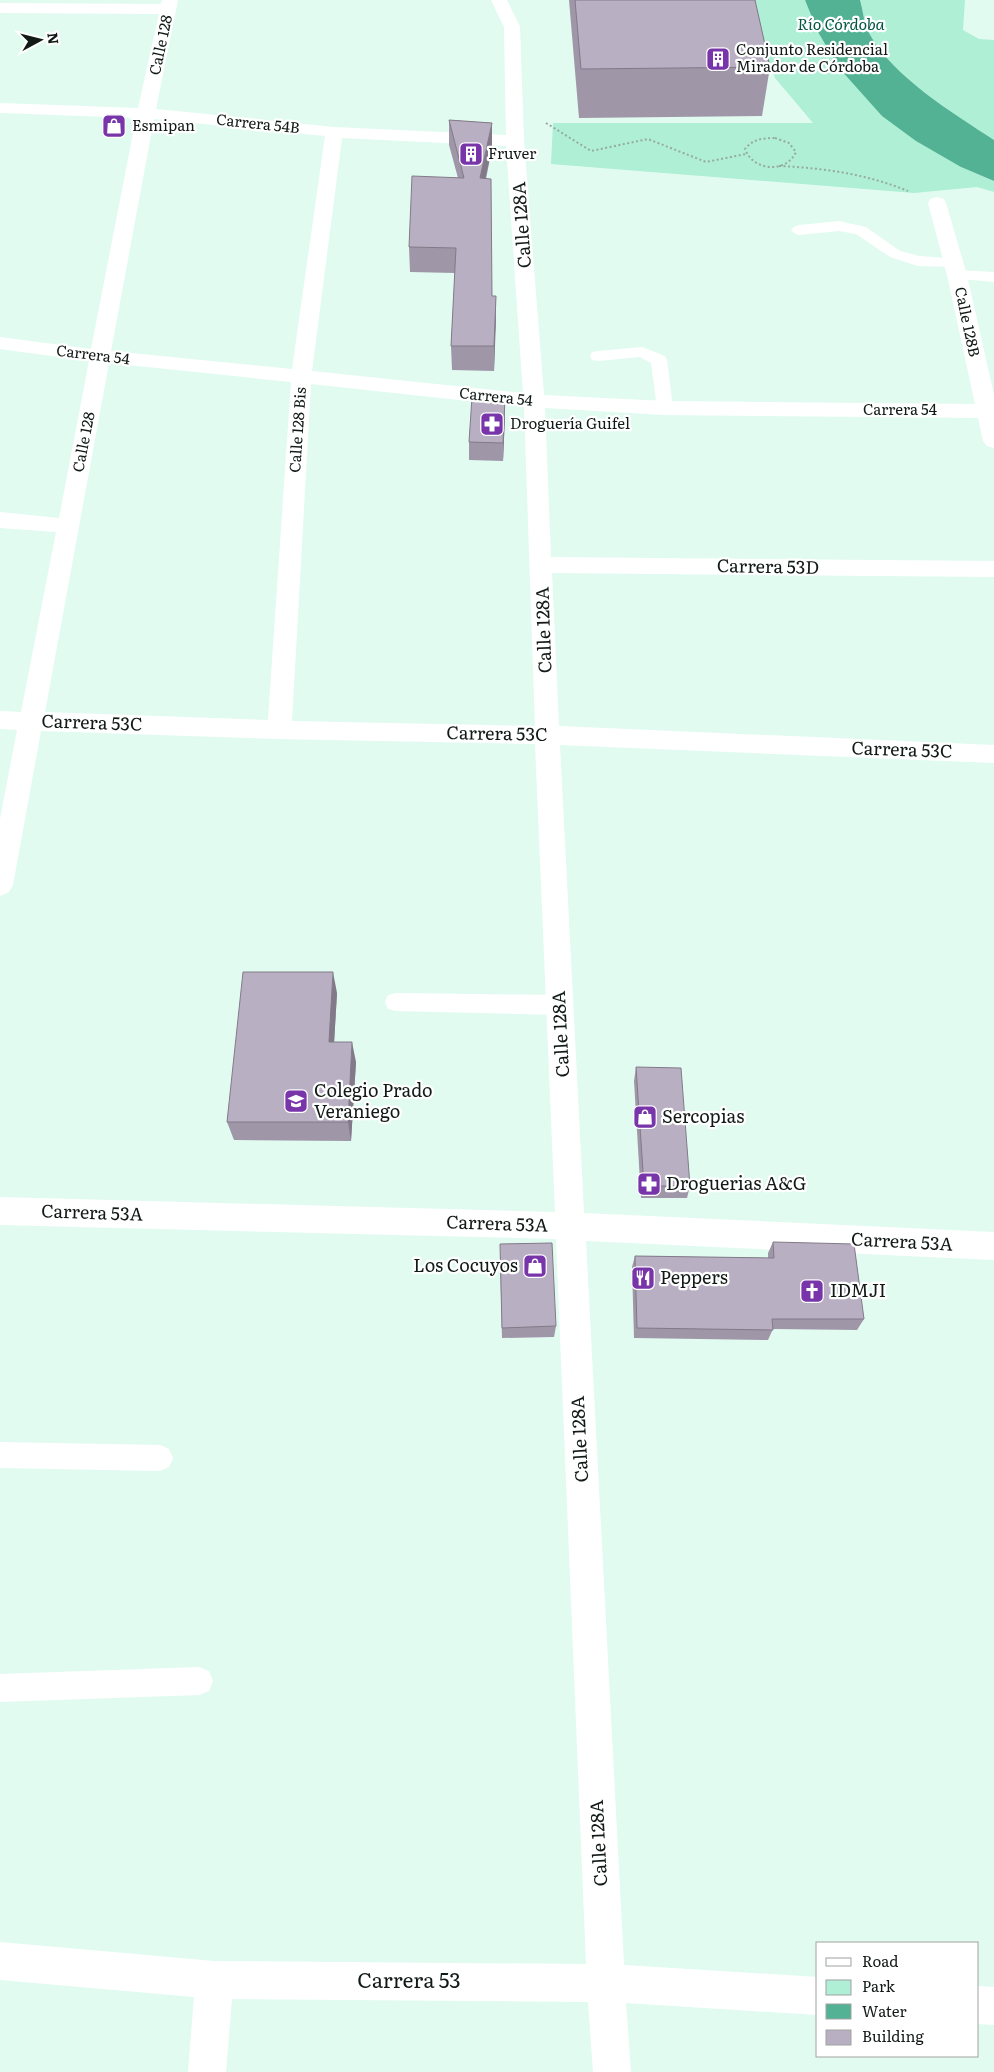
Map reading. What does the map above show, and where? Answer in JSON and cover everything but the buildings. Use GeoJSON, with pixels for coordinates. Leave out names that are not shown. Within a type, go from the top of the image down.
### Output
{"type":"FeatureCollection","features":[{"type":"Feature","properties":{"kind":"street","name":"Calle 128A"},"geometry":{"type":"LineString","coordinates":[[499,0],[512,27],[516,141],[534,402],[542,565],[547,735],[606,1983],[612,2072]]}},
{"type":"Feature","properties":{"kind":"street"},"geometry":{"type":"LineString","coordinates":[[0,8],[169,5]]}},
{"type":"Feature","properties":{"kind":"street","name":"Calle 128"},"geometry":{"type":"LineString","coordinates":[[0,885],[146,113],[169,5]]}},
{"type":"Feature","properties":{"kind":"street","name":"Carrera 54B"},"geometry":{"type":"LineString","coordinates":[[0,108],[146,113],[334,132],[516,141]]}},
{"type":"Feature","properties":{"kind":"street","name":"Calle 128 Bis"},"geometry":{"type":"LineString","coordinates":[[279,730],[301,378],[334,132]]}},
{"type":"Feature","properties":{"kind":"street","name":"Calle 128B"},"geometry":{"type":"LineString","coordinates":[[937,203],[990,411],[994,441]]}},
{"type":"Feature","properties":{"kind":"street","name":"Carrera 54"},"geometry":{"type":"LineString","coordinates":[[0,343],[100,356],[534,402],[665,408],[990,411]]}},
{"type":"Feature","properties":{"kind":"street"},"geometry":{"type":"LineString","coordinates":[[0,520],[68,526]]}},
{"type":"Feature","properties":{"kind":"street","name":"Carrera 53D"},"geometry":{"type":"LineString","coordinates":[[542,565],[994,569]]}},
{"type":"Feature","properties":{"kind":"street","name":"Carrera 53C"},"geometry":{"type":"LineString","coordinates":[[0,720],[279,730],[547,735],[994,754]]}},
{"type":"Feature","properties":{"kind":"street","name":"Carrera 53A"},"geometry":{"type":"LineString","coordinates":[[0,1210],[570,1226],[994,1246]]}},
{"type":"Feature","properties":{"kind":"street","name":"Carrera 53"},"geometry":{"type":"LineString","coordinates":[[0,1961],[214,1980],[606,1983],[816,1996]]}},
{"type":"Feature","properties":{"kind":"street"},"geometry":{"type":"LineString","coordinates":[[207,2072],[214,1980]]}},
{"type":"Feature","properties":{"kind":"street"},"geometry":{"type":"LineString","coordinates":[[979,2005],[994,2006]]}},
{"type":"Feature","properties":{"kind":"lane"},"geometry":{"type":"LineString","coordinates":[[799,230],[838,226],[860,230],[895,254],[918,261],[994,277]]}},
{"type":"Feature","properties":{"kind":"lane"},"geometry":{"type":"LineString","coordinates":[[598,356],[642,352],[659,360],[665,408]]}},
{"type":"Feature","properties":{"kind":"lane"},"geometry":{"type":"LineString","coordinates":[[396,1002],[560,1005]]}},
{"type":"Feature","properties":{"kind":"lane"},"geometry":{"type":"LineString","coordinates":[[0,1455],[160,1458]]}},
{"type":"Feature","properties":{"kind":"lane"},"geometry":{"type":"LineString","coordinates":[[0,1688],[199,1681]]}},
{"type":"Feature","properties":{"kind":"path"},"geometry":{"type":"LineString","coordinates":[[540,118],[591,151],[648,140],[706,162],[746,154]]}},
{"type":"Feature","properties":{"kind":"path"},"geometry":{"type":"LineString","coordinates":[[779,166],[792,161],[796,152],[794,147],[783,140],[767,138],[752,141],[745,149],[746,154],[754,162],[770,167],[779,166],[849,173],[874,178],[937,203]]}},
{"type":"Feature","properties":{"kind":"green space"},"geometry":{"type":"Polygon","coordinates":[[[744,0],[805,0],[808,6],[961,167],[994,181],[994,192],[977,187],[914,193],[551,164],[553,123],[813,123],[775,78],[744,0]]]}},
{"type":"Feature","properties":{"kind":"green space"},"geometry":{"type":"Polygon","coordinates":[[[860,0],[965,0],[963,30],[979,39],[994,40],[994,140],[925,93],[893,64],[869,33],[860,0]]]}},
{"type":"Feature","properties":{"kind":"water","name":"Río Córdoba"},"geometry":{"type":"Polygon","coordinates":[[[805,0],[860,0],[869,33],[893,64],[925,93],[994,140],[994,181],[961,167],[916,141],[882,116],[840,69],[818,32],[805,0]]]}},
{"type":"Feature","properties":{"kind":"place","name":"Conjunto Residencial Mirador de Córdoba"},"geometry":{"type":"Point","coordinates":[718,59]}},
{"type":"Feature","properties":{"kind":"place","name":"Esmipan"},"geometry":{"type":"Point","coordinates":[114,126]}},
{"type":"Feature","properties":{"kind":"place","name":"Fruver"},"geometry":{"type":"Point","coordinates":[471,154]}},
{"type":"Feature","properties":{"kind":"place","name":"Droguería Guifel"},"geometry":{"type":"Point","coordinates":[492,424]}},
{"type":"Feature","properties":{"kind":"place","name":"Colegio Prado Veraniego"},"geometry":{"type":"Point","coordinates":[296,1101]}},
{"type":"Feature","properties":{"kind":"place","name":"Sercopias"},"geometry":{"type":"Point","coordinates":[645,1117]}},
{"type":"Feature","properties":{"kind":"place","name":"Droguerias A&G"},"geometry":{"type":"Point","coordinates":[649,1184]}},
{"type":"Feature","properties":{"kind":"place","name":"Los Cocuyos"},"geometry":{"type":"Point","coordinates":[535,1266]}},
{"type":"Feature","properties":{"kind":"place","name":"Peppers"},"geometry":{"type":"Point","coordinates":[643,1278]}},
{"type":"Feature","properties":{"kind":"place","name":"IDMJI"},"geometry":{"type":"Point","coordinates":[812,1291]}}]}
